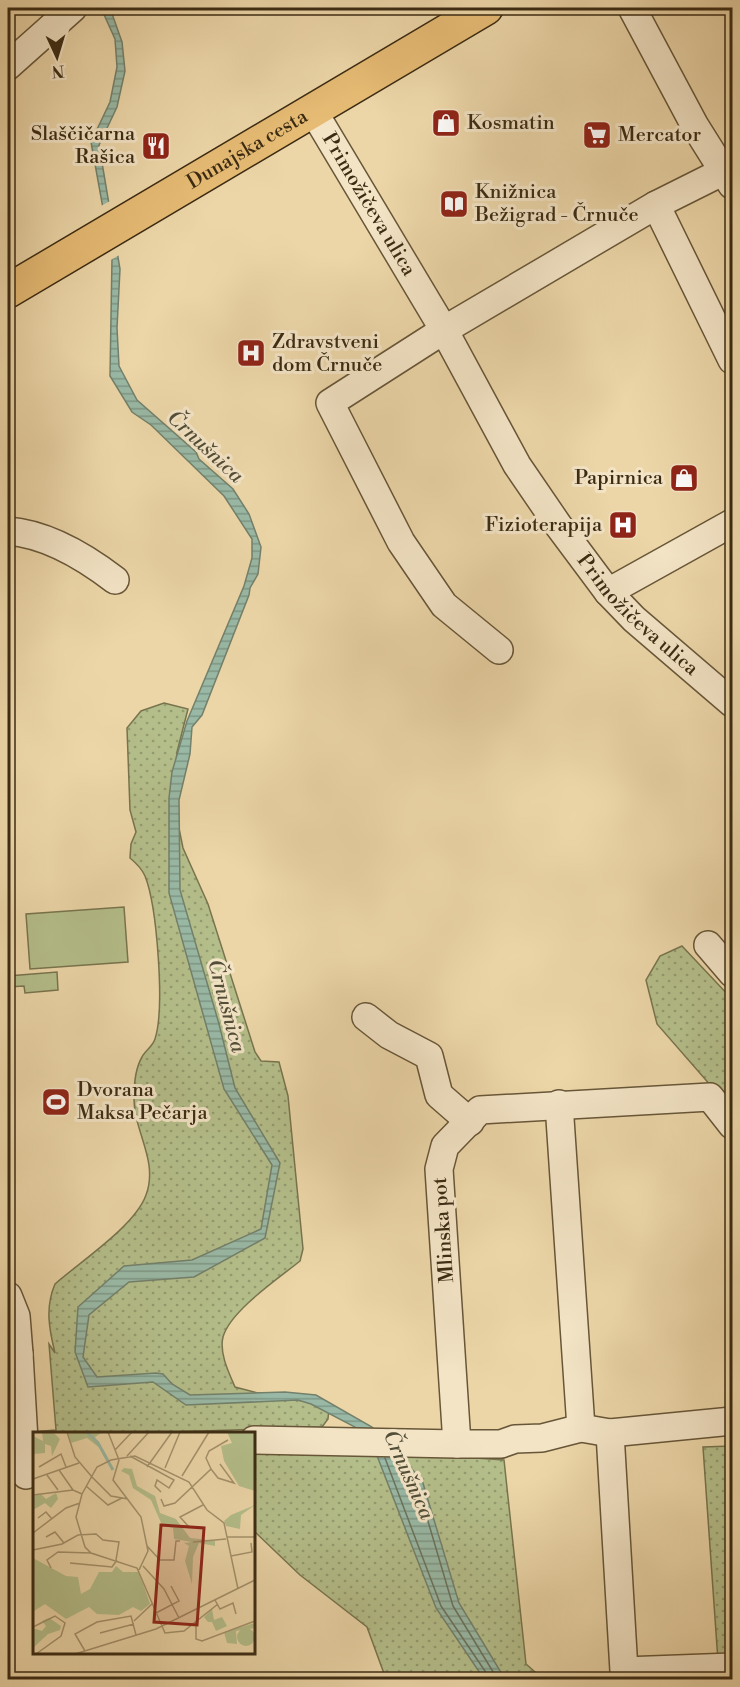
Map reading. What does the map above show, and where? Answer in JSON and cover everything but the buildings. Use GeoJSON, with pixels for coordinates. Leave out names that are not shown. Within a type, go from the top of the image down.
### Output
{"type":"FeatureCollection","features":[{"type":"Feature","properties":{"kind":"main road","name":"Dunajska cesta"},"geometry":{"type":"LineString","coordinates":[[8,291],[486,8]]}},
{"type":"Feature","properties":{"kind":"street"},"geometry":{"type":"LineString","coordinates":[[8,63],[73,8]]}},
{"type":"Feature","properties":{"kind":"street"},"geometry":{"type":"LineString","coordinates":[[499,650],[444,605],[413,560],[401,542],[330,403],[444,330],[656,205],[728,178],[695,126],[632,8]]}},
{"type":"Feature","properties":{"kind":"street","name":"Primožičeva ulica"},"geometry":{"type":"LineString","coordinates":[[312,109],[444,330],[517,465],[608,592],[658,641],[732,704]]}},
{"type":"Feature","properties":{"kind":"street"},"geometry":{"type":"LineString","coordinates":[[656,205],[732,360]]}},
{"type":"Feature","properties":{"kind":"street"},"geometry":{"type":"LineString","coordinates":[[608,592],[732,523]]}},
{"type":"Feature","properties":{"kind":"street"},"geometry":{"type":"LineString","coordinates":[[8,531],[51,541],[95,564],[115,580]]}},
{"type":"Feature","properties":{"kind":"street"},"geometry":{"type":"LineString","coordinates":[[708,945],[732,974]]}},
{"type":"Feature","properties":{"kind":"street"},"geometry":{"type":"LineString","coordinates":[[366,1017],[389,1035],[429,1056],[439,1095],[470,1122]]}},
{"type":"Feature","properties":{"kind":"street","name":"Mlinska pot"},"geometry":{"type":"LineString","coordinates":[[458,1443],[439,1169],[445,1146],[480,1110],[559,1104],[710,1097],[732,1125]]}},
{"type":"Feature","properties":{"kind":"street"},"geometry":{"type":"LineString","coordinates":[[559,1104],[581,1428]]}},
{"type":"Feature","properties":{"kind":"street"},"geometry":{"type":"LineString","coordinates":[[8,1296],[16,1316],[13,1354],[23,1476]]}},
{"type":"Feature","properties":{"kind":"street"},"geometry":{"type":"LineString","coordinates":[[255,1440],[501,1444],[515,1439],[542,1438],[581,1428],[610,1433],[732,1421]]}},
{"type":"Feature","properties":{"kind":"street"},"geometry":{"type":"LineString","coordinates":[[610,1433],[624,1671],[732,1667]]}},
{"type":"Feature","properties":{"kind":"green space"},"geometry":{"type":"Polygon","coordinates":[[[164,703],[188,709],[177,752],[173,799],[183,848],[208,904],[255,1052],[261,1061],[279,1062],[288,1096],[303,1249],[300,1261],[256,1296],[235,1317],[223,1337],[223,1356],[235,1387],[281,1399],[321,1402],[329,1407],[328,1419],[322,1427],[169,1432],[33,1432],[33,1462],[8,1468],[8,1434],[56,1430],[49,1344],[55,1353],[49,1318],[50,1301],[55,1284],[131,1219],[146,1195],[149,1182],[148,1158],[137,1122],[134,1092],[138,1066],[143,1055],[154,1042],[158,1024],[158,957],[149,890],[144,873],[130,858],[131,844],[136,832],[130,810],[127,728],[141,711],[164,703]]]}},
{"type":"Feature","properties":{"kind":"green space"},"geometry":{"type":"Polygon","coordinates":[[[124,907],[128,962],[30,969],[26,914],[124,907]]]}},
{"type":"Feature","properties":{"kind":"green space"},"geometry":{"type":"Polygon","coordinates":[[[8,929],[10,929],[13,969],[8,970],[8,929]]]}},
{"type":"Feature","properties":{"kind":"green space"},"geometry":{"type":"Polygon","coordinates":[[[682,946],[732,999],[732,1110],[657,1024],[646,980],[660,956],[682,946]]]}},
{"type":"Feature","properties":{"kind":"green space"},"geometry":{"type":"Polygon","coordinates":[[[57,972],[58,990],[25,993],[24,986],[8,987],[8,976],[57,972]]]}},
{"type":"Feature","properties":{"kind":"green space"},"geometry":{"type":"Polygon","coordinates":[[[732,1446],[732,1660],[718,1661],[703,1447],[732,1446]]]}},
{"type":"Feature","properties":{"kind":"green space"},"geometry":{"type":"Polygon","coordinates":[[[255,1448],[360,1450],[504,1460],[526,1664],[543,1679],[386,1679],[367,1627],[300,1575],[255,1532],[255,1448]]]}},
{"type":"Feature","properties":{"kind":"water","name":"Črnušnica"},"geometry":{"type":"Polygon","coordinates":[[[101,8],[110,8],[122,42],[125,71],[117,107],[99,145],[120,269],[117,328],[119,366],[137,400],[196,452],[199,459],[233,489],[249,514],[261,547],[258,574],[250,588],[202,715],[192,727],[190,754],[179,800],[180,890],[235,1088],[280,1163],[265,1238],[194,1277],[129,1282],[89,1315],[83,1357],[97,1377],[163,1374],[172,1384],[190,1395],[285,1392],[316,1395],[372,1427],[422,1480],[459,1603],[505,1679],[484,1679],[436,1608],[374,1448],[355,1427],[311,1404],[298,1400],[186,1405],[153,1382],[88,1387],[75,1352],[78,1307],[124,1266],[192,1260],[261,1229],[272,1165],[224,1089],[169,893],[169,798],[172,772],[187,721],[244,586],[252,558],[252,539],[224,496],[151,425],[132,412],[110,376],[112,258],[91,142],[110,102],[117,67],[115,39],[101,8]]]}},
{"type":"Feature","properties":{"kind":"pier"},"geometry":{"type":"Polygon","coordinates":[[[112,200],[121,254],[109,261],[99,207],[112,200]]]}},
{"type":"Feature","properties":{"kind":"place","name":"Kosmatin"},"geometry":{"type":"Point","coordinates":[446,123]}},
{"type":"Feature","properties":{"kind":"place","name":"Mercator"},"geometry":{"type":"Point","coordinates":[597,135]}},
{"type":"Feature","properties":{"kind":"place","name":"Slaščičarna Rašica"},"geometry":{"type":"Point","coordinates":[156,146]}},
{"type":"Feature","properties":{"kind":"place","name":"Knižnica Bežigrad - Črnuče"},"geometry":{"type":"Point","coordinates":[454,204]}},
{"type":"Feature","properties":{"kind":"place","name":"Zdravstveni dom Črnuče"},"geometry":{"type":"Point","coordinates":[251,353]}},
{"type":"Feature","properties":{"kind":"place","name":"Papirnica"},"geometry":{"type":"Point","coordinates":[684,478]}},
{"type":"Feature","properties":{"kind":"place","name":"Fizioterapija"},"geometry":{"type":"Point","coordinates":[623,525]}},
{"type":"Feature","properties":{"kind":"place","name":"Dvorana Maksa Pečarja"},"geometry":{"type":"Point","coordinates":[56,1102]}}]}
